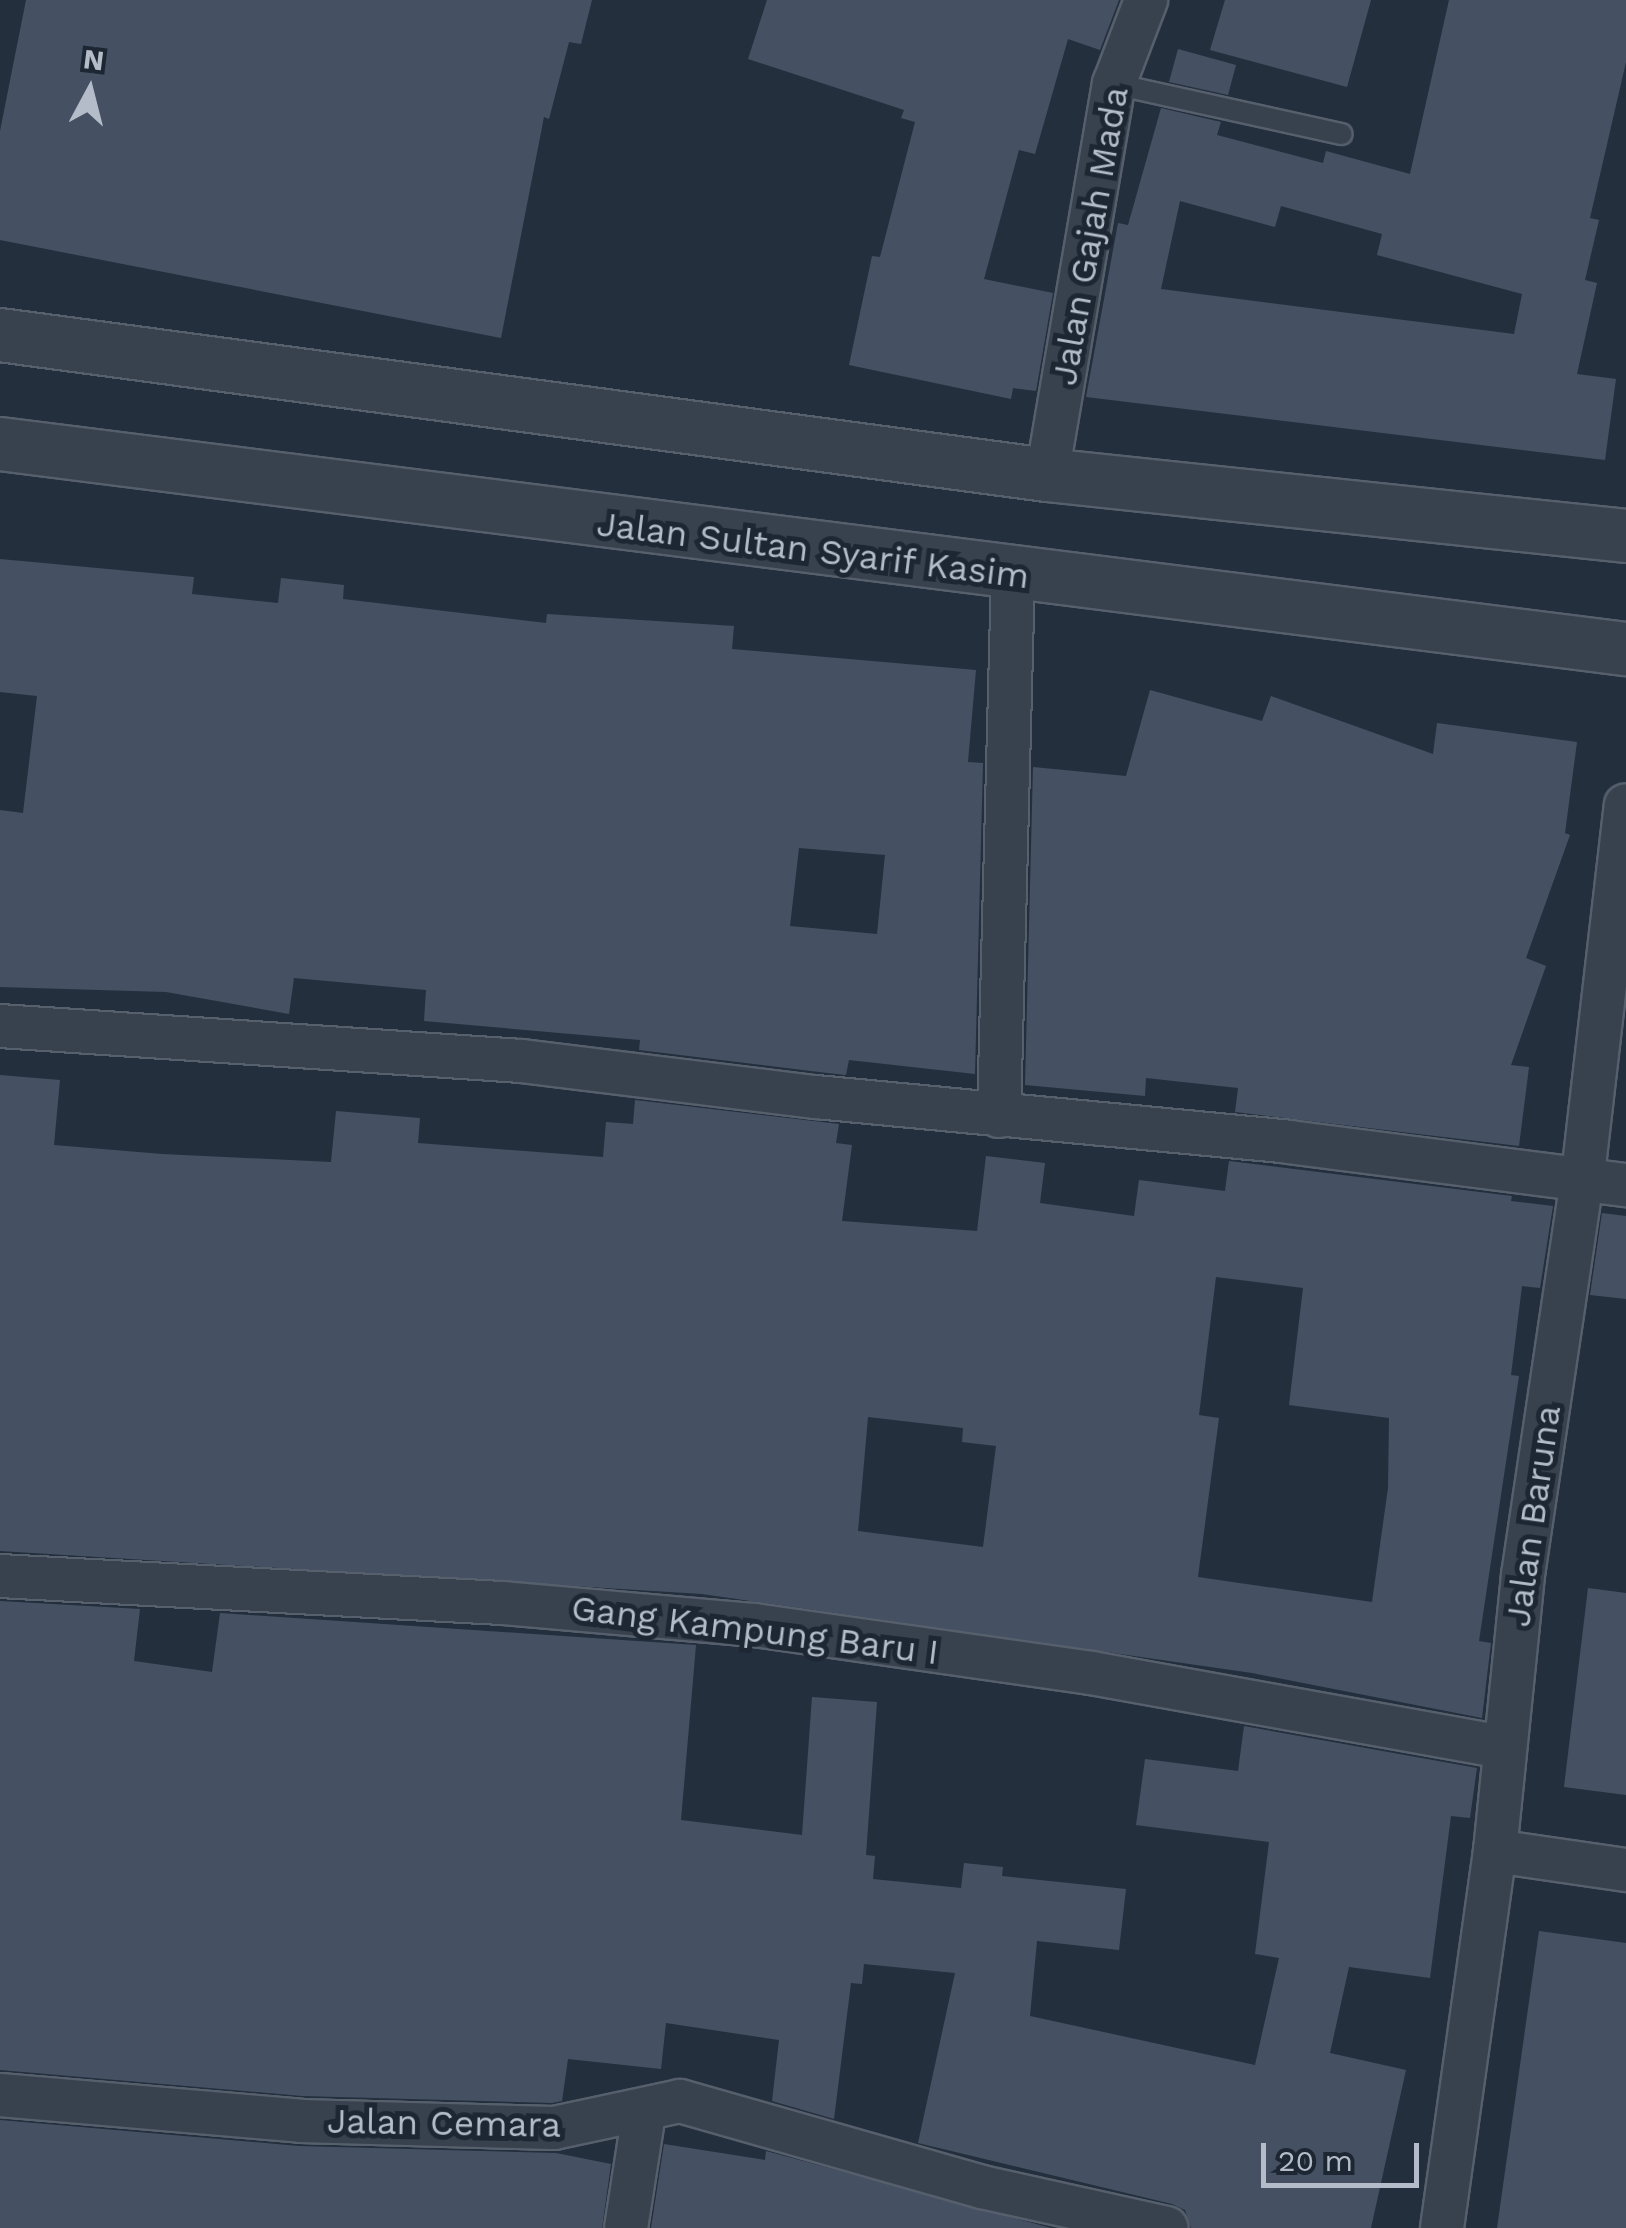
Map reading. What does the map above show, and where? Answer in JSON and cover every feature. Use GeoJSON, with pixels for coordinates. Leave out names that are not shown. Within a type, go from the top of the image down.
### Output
{"type":"FeatureCollection","features":[{"type":"Feature","properties":{"kind":"street","name":"Jalan Gajah Mada"},"geometry":{"type":"LineString","coordinates":[[1047,475],[1114,84],[1146,0]]}},
{"type":"Feature","properties":{"kind":"street"},"geometry":{"type":"LineString","coordinates":[[0,335],[1047,475],[1626,536]]}},
{"type":"Feature","properties":{"kind":"street","name":"Jalan Sultan Syarif Kasim"},"geometry":{"type":"LineString","coordinates":[[0,444],[1626,649]]}},
{"type":"Feature","properties":{"kind":"street"},"geometry":{"type":"LineString","coordinates":[[999,1116],[1013,574]]}},
{"type":"Feature","properties":{"kind":"street","name":"Jalan Baruna"},"geometry":{"type":"LineString","coordinates":[[1442,2228],[1495,1851],[1503,1747],[1582,1179],[1626,805]]}},
{"type":"Feature","properties":{"kind":"street"},"geometry":{"type":"LineString","coordinates":[[0,1026],[521,1061],[999,1116],[1289,1142],[1626,1185]]}},
{"type":"Feature","properties":{"kind":"street","name":"Gang Kampung Baru I"},"geometry":{"type":"LineString","coordinates":[[0,1576],[502,1603],[754,1625],[1092,1674],[1503,1747]]}},
{"type":"Feature","properties":{"kind":"street"},"geometry":{"type":"LineString","coordinates":[[1495,1851],[1626,1870]]}},
{"type":"Feature","properties":{"kind":"street","name":"Jalan Cemara"},"geometry":{"type":"LineString","coordinates":[[0,2095],[301,2121],[497,2128],[554,2128],[644,2113],[654,2103],[680,2101],[982,2187],[1167,2228]]}},
{"type":"Feature","properties":{"kind":"street"},"geometry":{"type":"LineString","coordinates":[[626,2228],[644,2113]]}},
{"type":"Feature","properties":{"kind":"lane"},"geometry":{"type":"LineString","coordinates":[[1114,84],[1342,134]]}},
{"type":"Feature","properties":{"kind":"building"},"geometry":{"type":"Polygon","coordinates":[[[26,0],[592,0],[581,44],[569,42],[549,119],[544,117],[501,338],[0,240],[0,131],[26,0]]]}},
{"type":"Feature","properties":{"kind":"building"},"geometry":{"type":"Polygon","coordinates":[[[767,0],[1119,0],[1100,50],[1068,39],[1035,154],[1019,150],[984,279],[1053,293],[1036,391],[1013,388],[1011,399],[849,365],[872,256],[880,257],[915,122],[901,118],[904,110],[748,59],[767,0]]]}},
{"type":"Feature","properties":{"kind":"building"},"geometry":{"type":"Polygon","coordinates":[[[1225,0],[1371,0],[1347,87],[1210,50],[1225,0]]]}},
{"type":"Feature","properties":{"kind":"building"},"geometry":{"type":"Polygon","coordinates":[[[1449,0],[1626,0],[1626,62],[1590,218],[1599,220],[1585,280],[1597,283],[1577,374],[1616,379],[1605,460],[1086,397],[1118,223],[1128,225],[1161,108],[1221,122],[1217,135],[1323,163],[1326,151],[1410,174],[1449,0]],[[1180,201],[1161,289],[1514,334],[1522,294],[1377,255],[1382,234],[1281,206],[1275,227],[1180,201]]]}},
{"type":"Feature","properties":{"kind":"building"},"geometry":{"type":"Polygon","coordinates":[[[1178,49],[1236,65],[1228,95],[1169,82],[1178,49]]]}},
{"type":"Feature","properties":{"kind":"building"},"geometry":{"type":"Polygon","coordinates":[[[0,559],[194,577],[192,594],[278,603],[281,578],[344,585],[343,599],[546,623],[547,614],[734,626],[732,649],[976,670],[968,762],[983,763],[975,1074],[849,1060],[846,1075],[639,1050],[640,1040],[424,1021],[426,990],[294,978],[289,1014],[166,992],[0,987],[0,810],[23,813],[37,696],[0,692],[0,559]],[[799,848],[790,926],[877,934],[885,855],[799,848]]]}},
{"type":"Feature","properties":{"kind":"building"},"geometry":{"type":"Polygon","coordinates":[[[1150,690],[1262,721],[1271,696],[1433,754],[1437,723],[1577,742],[1565,833],[1570,835],[1526,958],[1546,966],[1511,1065],[1529,1067],[1519,1146],[1235,1112],[1238,1088],[1146,1078],[1145,1096],[1025,1085],[1033,767],[1126,776],[1150,690]]]}},
{"type":"Feature","properties":{"kind":"building"},"geometry":{"type":"Polygon","coordinates":[[[0,1075],[60,1080],[54,1145],[162,1154],[331,1162],[336,1111],[420,1118],[418,1143],[603,1157],[606,1122],[633,1124],[635,1100],[839,1124],[836,1143],[852,1145],[842,1221],[977,1231],[986,1156],[1045,1163],[1040,1203],[1134,1216],[1139,1180],[1225,1191],[1229,1161],[1512,1196],[1511,1201],[1553,1206],[1540,1288],[1522,1286],[1511,1375],[1519,1376],[1479,1641],[1491,1643],[1482,1718],[1252,1673],[702,1594],[0,1551],[0,1075]],[[1216,1277],[1199,1415],[1219,1418],[1198,1577],[1372,1602],[1388,1488],[1389,1418],[1289,1405],[1303,1288],[1216,1277]],[[868,1417],[858,1531],[983,1547],[996,1446],[962,1442],[963,1428],[868,1417]]]}},
{"type":"Feature","properties":{"kind":"building"},"geometry":{"type":"Polygon","coordinates":[[[1602,1213],[1626,1216],[1626,1299],[1590,1295],[1602,1213]]]}},
{"type":"Feature","properties":{"kind":"building"},"geometry":{"type":"Polygon","coordinates":[[[1588,1588],[1626,1593],[1626,1795],[1564,1787],[1588,1588]]]}},
{"type":"Feature","properties":{"kind":"building"},"geometry":{"type":"Polygon","coordinates":[[[0,1601],[140,1609],[134,1661],[212,1672],[220,1613],[696,1645],[681,1820],[802,1835],[812,1697],[877,1702],[866,1855],[875,1856],[873,1879],[961,1888],[964,1863],[1003,1867],[1002,1876],[1126,1889],[1119,1950],[1037,1941],[1030,2016],[1255,2065],[1279,1958],[1255,1954],[1269,1842],[1136,1825],[1145,1759],[1238,1771],[1244,1726],[1477,1768],[1470,1818],[1451,1816],[1430,1978],[1349,1967],[1330,2053],[1406,2070],[1371,2228],[1191,2228],[1185,2210],[1172,2204],[918,2143],[955,1973],[864,1964],[862,1984],[851,1983],[834,2119],[772,2101],[779,2040],[666,2023],[661,2069],[568,2059],[562,2101],[552,2103],[302,2096],[0,2070],[0,1601]]]}},
{"type":"Feature","properties":{"kind":"building"},"geometry":{"type":"Polygon","coordinates":[[[1539,1931],[1626,1943],[1626,2228],[1497,2228],[1539,1931]]]}},
{"type":"Feature","properties":{"kind":"building"},"geometry":{"type":"Polygon","coordinates":[[[0,2120],[299,2146],[556,2153],[611,2164],[602,2228],[0,2228],[0,2120]]]}},
{"type":"Feature","properties":{"kind":"building"},"geometry":{"type":"Polygon","coordinates":[[[664,2144],[765,2160],[766,2151],[1051,2228],[651,2228],[664,2144]]]}}]}
